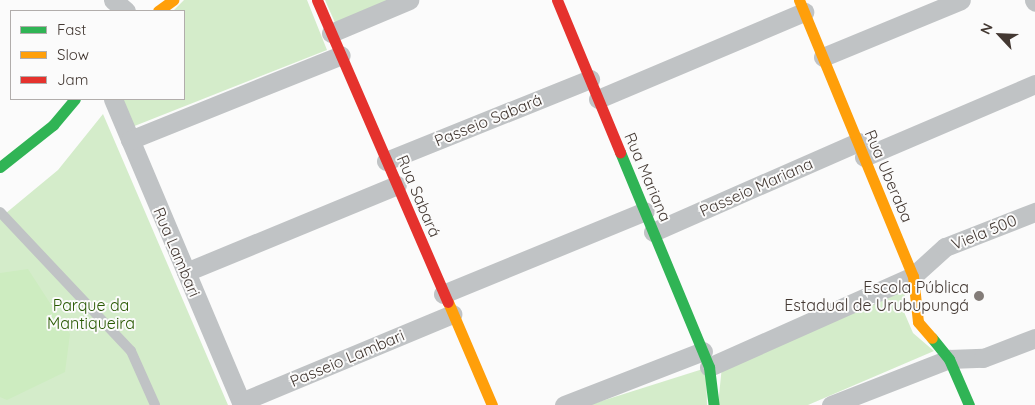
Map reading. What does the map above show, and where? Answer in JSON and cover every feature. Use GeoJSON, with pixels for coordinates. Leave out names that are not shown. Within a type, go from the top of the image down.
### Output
{"type":"FeatureCollection","features":[{"type":"Feature","properties":{"kind":"street"},"geometry":{"type":"LineString","coordinates":[[113,0],[125,10]]}},
{"type":"Feature","properties":{"kind":"street"},"geometry":{"type":"LineString","coordinates":[[159,10],[173,0]]}},
{"type":"Feature","properties":{"kind":"street","name":"Rua Sabará"},"geometry":{"type":"LineString","coordinates":[[317,0],[492,405]]}},
{"type":"Feature","properties":{"kind":"street"},"geometry":{"type":"LineString","coordinates":[[331,33],[409,0]]}},
{"type":"Feature","properties":{"kind":"street","name":"Rua Mariana"},"geometry":{"type":"LineString","coordinates":[[557,0],[706,359],[714,405]]}},
{"type":"Feature","properties":{"kind":"street"},"geometry":{"type":"LineString","coordinates":[[823,57],[960,0]]}},
{"type":"Feature","properties":{"kind":"street"},"geometry":{"type":"LineString","coordinates":[[598,99],[801,6]]}},
{"type":"Feature","properties":{"kind":"street","name":"Rua Uberaba"},"geometry":{"type":"LineString","coordinates":[[801,6],[913,276],[918,322],[949,359],[969,405]]}},
{"type":"Feature","properties":{"kind":"street"},"geometry":{"type":"LineString","coordinates":[[130,140],[341,55]]}},
{"type":"Feature","properties":{"kind":"street","name":"Passeio Sabará"},"geometry":{"type":"LineString","coordinates":[[386,160],[590,79]]}},
{"type":"Feature","properties":{"kind":"street","name":"Passeio Mariana"},"geometry":{"type":"LineString","coordinates":[[653,232],[861,149],[1035,84]]}},
{"type":"Feature","properties":{"kind":"street"},"geometry":{"type":"LineString","coordinates":[[0,167],[53,125],[74,100]]}},
{"type":"Feature","properties":{"kind":"street","name":"Rua Lambari"},"geometry":{"type":"LineString","coordinates":[[113,100],[241,404]]}},
{"type":"Feature","properties":{"kind":"street"},"geometry":{"type":"LineString","coordinates":[[186,272],[397,185]]}},
{"type":"Feature","properties":{"kind":"street"},"geometry":{"type":"LineString","coordinates":[[444,294],[644,211]]}},
{"type":"Feature","properties":{"kind":"street","name":"Viela 500"},"geometry":{"type":"LineString","coordinates":[[564,405],[706,359],[913,276],[945,247],[1035,212]]}},
{"type":"Feature","properties":{"kind":"street","name":"Passeio Lambari"},"geometry":{"type":"LineString","coordinates":[[241,404],[452,314]]}},
{"type":"Feature","properties":{"kind":"street"},"geometry":{"type":"LineString","coordinates":[[831,405],[949,359],[983,358],[1035,338]]}},
{"type":"Feature","properties":{"kind":"lane"},"geometry":{"type":"LineString","coordinates":[[0,212],[131,352],[155,405]]}},
{"type":"Feature","properties":{"kind":"green space"},"geometry":{"type":"Polygon","coordinates":[[[184,0],[307,0],[327,50],[132,127],[123,100],[185,100],[185,10],[174,10],[184,0]]]}},
{"type":"Feature","properties":{"kind":"green space"},"geometry":{"type":"Polygon","coordinates":[[[325,0],[394,0],[336,25],[325,0]]]}},
{"type":"Feature","properties":{"kind":"green space","name":"Parque da Mantiqueira"},"geometry":{"type":"Polygon","coordinates":[[[103,114],[228,405],[0,405],[0,218],[58,170],[103,114]]]}},
{"type":"Feature","properties":{"kind":"green space"},"geometry":{"type":"Polygon","coordinates":[[[28,269],[70,334],[65,372],[7,400],[0,397],[0,273],[28,269]]]}},
{"type":"Feature","properties":{"kind":"green space"},"geometry":{"type":"Polygon","coordinates":[[[905,288],[904,312],[913,333],[934,351],[808,405],[718,405],[722,366],[905,288]]]}},
{"type":"Feature","properties":{"kind":"green space"},"geometry":{"type":"Polygon","coordinates":[[[706,368],[707,405],[589,405],[706,368]]]}},
{"type":"Feature","properties":{"kind":"traffic: fast"},"geometry":{"type":"LineString","coordinates":[[0,167],[53,125],[74,100]]}},
{"type":"Feature","properties":{"kind":"traffic: fast"},"geometry":{"type":"LineString","coordinates":[[620,152],[709,367],[714,405]]}},
{"type":"Feature","properties":{"kind":"traffic: fast"},"geometry":{"type":"LineString","coordinates":[[932,338],[949,359],[969,405]]}},
{"type":"Feature","properties":{"kind":"traffic: slow"},"geometry":{"type":"LineString","coordinates":[[159,10],[173,0]]}},
{"type":"Feature","properties":{"kind":"traffic: slow"},"geometry":{"type":"LineString","coordinates":[[799,0],[913,276],[918,322],[932,338]]}},
{"type":"Feature","properties":{"kind":"traffic: slow"},"geometry":{"type":"LineString","coordinates":[[448,302],[492,405]]}},
{"type":"Feature","properties":{"kind":"traffic: jam"},"geometry":{"type":"LineString","coordinates":[[317,0],[448,302]]}},
{"type":"Feature","properties":{"kind":"traffic: jam"},"geometry":{"type":"LineString","coordinates":[[557,0],[620,152]]}},
{"type":"Feature","properties":{"kind":"place","name":"Escola Pública Estadual de Urubupungá"},"geometry":{"type":"Point","coordinates":[979,296]}}]}
